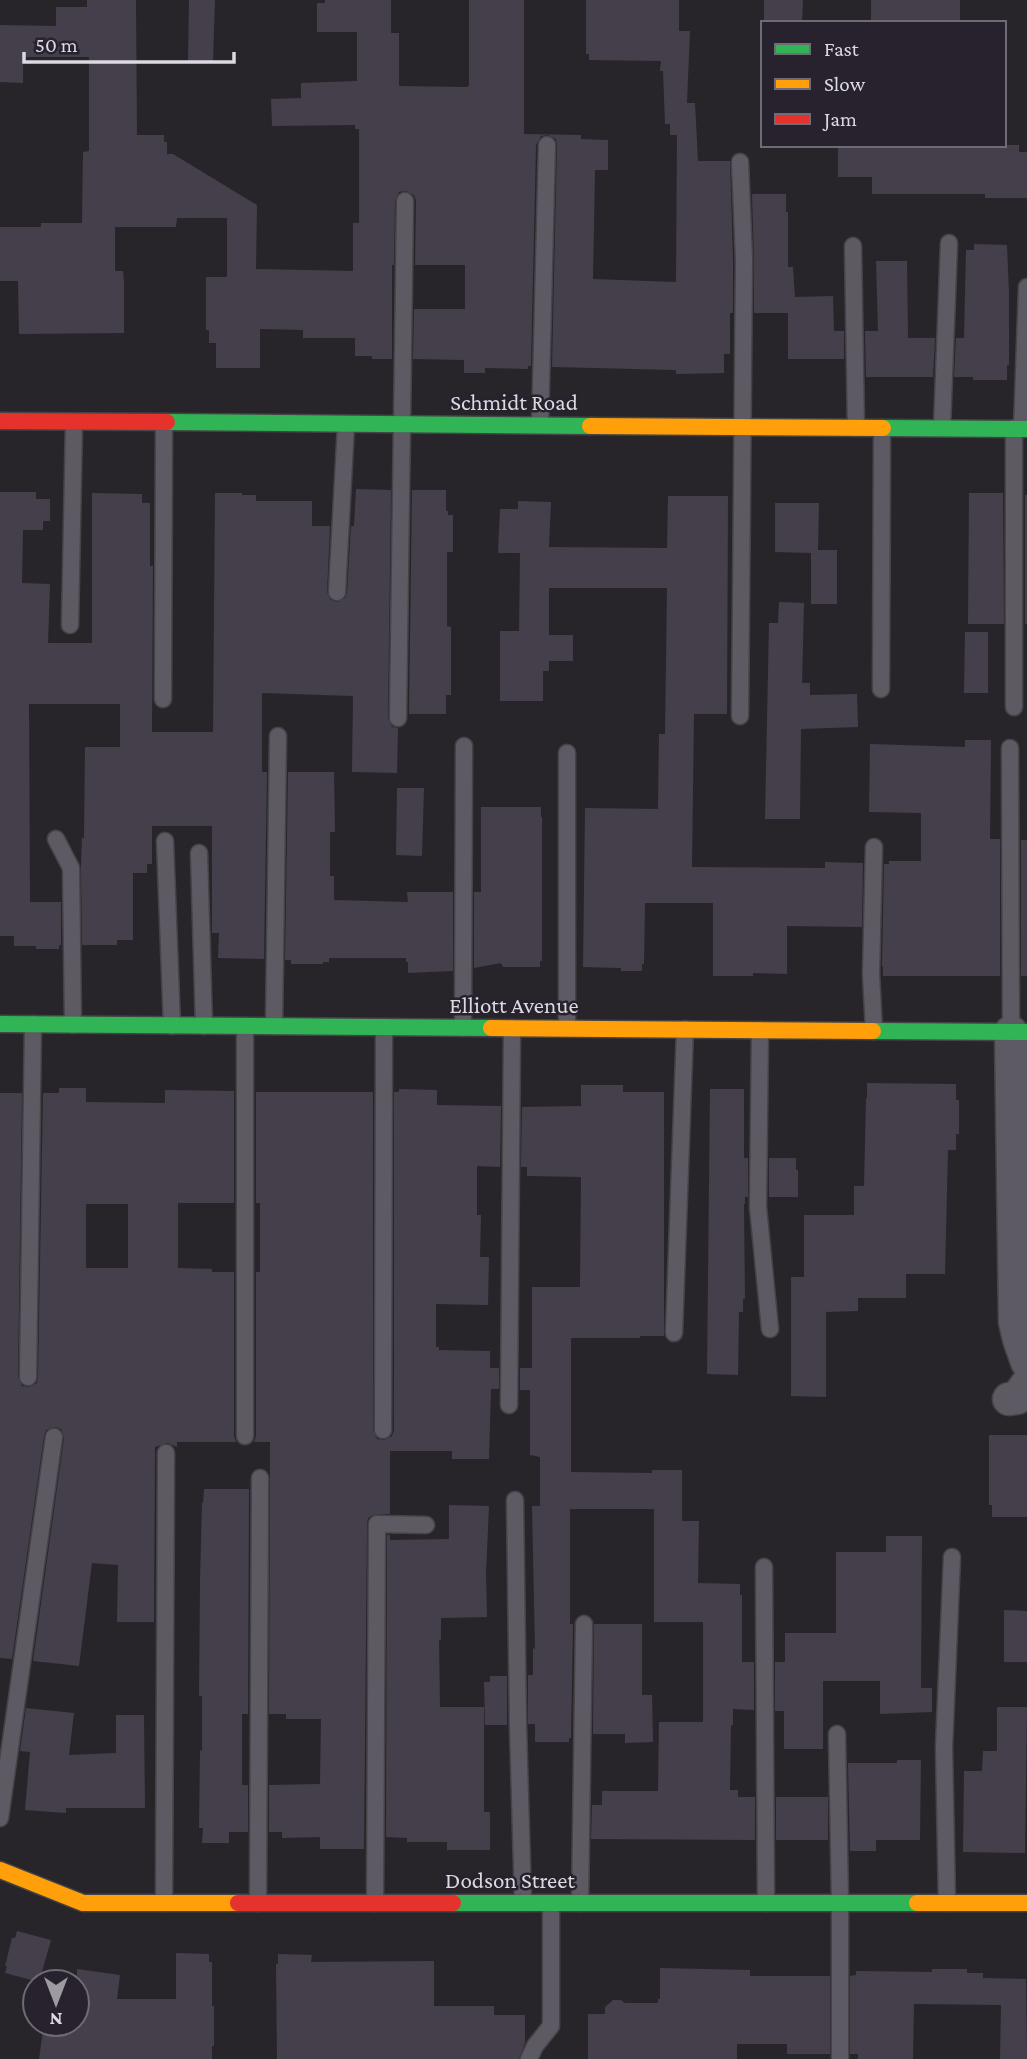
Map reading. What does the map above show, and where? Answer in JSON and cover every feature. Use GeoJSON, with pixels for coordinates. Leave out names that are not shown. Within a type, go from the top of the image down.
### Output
{"type":"FeatureCollection","features":[{"type":"Feature","properties":{"kind":"street","name":"Schmidt Road"},"geometry":{"type":"LineString","coordinates":[[0,421],[1021,428]]}},
{"type":"Feature","properties":{"kind":"street","name":"Elliott Avenue"},"geometry":{"type":"LineString","coordinates":[[0,1024],[1019,1032]]}},
{"type":"Feature","properties":{"kind":"street"},"geometry":{"type":"LineString","coordinates":[[1019,1032],[1015,1322],[1027,1362]]}},
{"type":"Feature","properties":{"kind":"street","name":"Dodson Street"},"geometry":{"type":"LineString","coordinates":[[0,1870],[83,1903],[1027,1903]]}},
{"type":"Feature","properties":{"kind":"lane"},"geometry":{"type":"LineString","coordinates":[[540,425],[547,145]]}},
{"type":"Feature","properties":{"kind":"lane"},"geometry":{"type":"LineString","coordinates":[[740,162],[744,260],[740,716]]}},
{"type":"Feature","properties":{"kind":"lane"},"geometry":{"type":"LineString","coordinates":[[398,719],[405,201]]}},
{"type":"Feature","properties":{"kind":"lane"},"geometry":{"type":"LineString","coordinates":[[942,428],[949,243]]}},
{"type":"Feature","properties":{"kind":"lane"},"geometry":{"type":"LineString","coordinates":[[853,246],[856,428]]}},
{"type":"Feature","properties":{"kind":"lane"},"geometry":{"type":"LineString","coordinates":[[1014,707],[1027,288]]}},
{"type":"Feature","properties":{"kind":"lane"},"geometry":{"type":"LineString","coordinates":[[70,625],[74,422]]}},
{"type":"Feature","properties":{"kind":"lane"},"geometry":{"type":"LineString","coordinates":[[163,699],[164,422]]}},
{"type":"Feature","properties":{"kind":"lane"},"geometry":{"type":"LineString","coordinates":[[337,592],[346,424]]}},
{"type":"Feature","properties":{"kind":"lane"},"geometry":{"type":"LineString","coordinates":[[881,689],[882,428]]}},
{"type":"Feature","properties":{"kind":"lane"},"geometry":{"type":"LineString","coordinates":[[274,1026],[278,736]]}},
{"type":"Feature","properties":{"kind":"lane"},"geometry":{"type":"LineString","coordinates":[[463,1028],[464,746]]}},
{"type":"Feature","properties":{"kind":"lane"},"geometry":{"type":"LineString","coordinates":[[1010,748],[1019,1032]]}},
{"type":"Feature","properties":{"kind":"lane"},"geometry":{"type":"LineString","coordinates":[[567,753],[567,1028]]}},
{"type":"Feature","properties":{"kind":"lane"},"geometry":{"type":"LineString","coordinates":[[56,839],[71,868],[73,1025]]}},
{"type":"Feature","properties":{"kind":"lane"},"geometry":{"type":"LineString","coordinates":[[165,841],[172,1026]]}},
{"type":"Feature","properties":{"kind":"lane"},"geometry":{"type":"LineString","coordinates":[[874,847],[871,974],[874,1031]]}},
{"type":"Feature","properties":{"kind":"lane"},"geometry":{"type":"LineString","coordinates":[[199,853],[204,1026]]}},
{"type":"Feature","properties":{"kind":"lane"},"geometry":{"type":"LineString","coordinates":[[28,1377],[33,1024]]}},
{"type":"Feature","properties":{"kind":"lane"},"geometry":{"type":"LineString","coordinates":[[245,1026],[245,1436]]}},
{"type":"Feature","properties":{"kind":"lane"},"geometry":{"type":"LineString","coordinates":[[383,1430],[384,1027]]}},
{"type":"Feature","properties":{"kind":"lane"},"geometry":{"type":"LineString","coordinates":[[509,1405],[512,1028]]}},
{"type":"Feature","properties":{"kind":"lane"},"geometry":{"type":"LineString","coordinates":[[674,1333],[685,1029]]}},
{"type":"Feature","properties":{"kind":"lane"},"geometry":{"type":"LineString","coordinates":[[760,1030],[758,1207],[770,1329]]}},
{"type":"Feature","properties":{"kind":"lane"},"geometry":{"type":"LineString","coordinates":[[0,1818],[54,1437]]}},
{"type":"Feature","properties":{"kind":"lane"},"geometry":{"type":"LineString","coordinates":[[164,1903],[166,1454]]}},
{"type":"Feature","properties":{"kind":"lane"},"geometry":{"type":"LineString","coordinates":[[258,1903],[260,1478]]}},
{"type":"Feature","properties":{"kind":"lane"},"geometry":{"type":"LineString","coordinates":[[514,1500],[523,1903]]}},
{"type":"Feature","properties":{"kind":"lane"},"geometry":{"type":"LineString","coordinates":[[375,1903],[377,1524],[426,1525]]}},
{"type":"Feature","properties":{"kind":"lane"},"geometry":{"type":"LineString","coordinates":[[947,1903],[944,1747],[951,1557]]}},
{"type":"Feature","properties":{"kind":"lane"},"geometry":{"type":"LineString","coordinates":[[764,1567],[766,1903]]}},
{"type":"Feature","properties":{"kind":"lane"},"geometry":{"type":"LineString","coordinates":[[580,1903],[583,1624]]}},
{"type":"Feature","properties":{"kind":"lane"},"geometry":{"type":"LineString","coordinates":[[837,1734],[840,2059]]}},
{"type":"Feature","properties":{"kind":"lane"},"geometry":{"type":"LineString","coordinates":[[529,2059],[551,2026],[551,1903]]}},
{"type":"Feature","properties":{"kind":"building"},"geometry":{"type":"Polygon","coordinates":[[[87,0],[136,0],[137,135],[164,135],[167,154],[173,154],[257,205],[256,269],[353,271],[353,223],[359,223],[359,129],[355,129],[355,125],[272,126],[271,99],[301,98],[301,83],[357,81],[357,32],[317,32],[317,3],[325,3],[325,0],[391,0],[391,33],[399,33],[399,86],[466,87],[469,86],[469,0],[524,0],[524,134],[581,135],[581,139],[608,140],[608,170],[595,170],[593,279],[676,282],[677,135],[670,135],[670,124],[665,124],[661,61],[589,60],[589,54],[586,54],[586,0],[679,0],[679,31],[690,31],[687,103],[695,103],[698,161],[730,161],[733,313],[730,313],[730,354],[724,354],[724,373],[676,374],[676,370],[552,367],[557,145],[556,139],[548,135],[541,136],[536,145],[531,366],[528,366],[528,369],[485,368],[485,373],[464,373],[464,360],[413,359],[414,309],[465,309],[465,265],[415,265],[416,201],[414,195],[406,191],[399,192],[395,201],[392,359],[355,356],[355,338],[303,338],[303,330],[260,329],[260,368],[216,368],[216,343],[209,343],[209,330],[206,330],[206,277],[227,277],[227,218],[177,218],[176,227],[115,227],[115,271],[123,271],[124,333],[19,334],[18,281],[0,281],[0,227],[82,223],[83,152],[89,151],[89,57],[23,57],[23,83],[0,82],[0,25],[56,26],[56,7],[87,7],[87,0]]]}},
{"type":"Feature","properties":{"kind":"building"},"geometry":{"type":"Polygon","coordinates":[[[189,0],[215,0],[213,62],[188,61],[189,0]]]}},
{"type":"Feature","properties":{"kind":"building"},"geometry":{"type":"Polygon","coordinates":[[[764,0],[803,0],[802,21],[764,21],[764,0]]]}},
{"type":"Feature","properties":{"kind":"building"},"geometry":{"type":"Polygon","coordinates":[[[871,0],[960,0],[960,21],[871,21],[871,0]]]}},
{"type":"Feature","properties":{"kind":"building"},"geometry":{"type":"Polygon","coordinates":[[[1019,145],[1019,152],[1027,152],[1027,198],[985,198],[985,194],[872,194],[872,177],[838,177],[838,147],[1019,145]]]}},
{"type":"Feature","properties":{"kind":"building"},"geometry":{"type":"Polygon","coordinates":[[[752,194],[786,194],[788,267],[793,267],[795,297],[833,296],[834,331],[844,331],[844,359],[788,359],[788,313],[754,313],[752,194]]]}},
{"type":"Feature","properties":{"kind":"building"},"geometry":{"type":"Polygon","coordinates":[[[974,244],[1007,245],[1007,380],[954,377],[956,338],[964,338],[966,250],[974,250],[974,244]]]}},
{"type":"Feature","properties":{"kind":"building"},"geometry":{"type":"Polygon","coordinates":[[[876,261],[907,261],[908,338],[935,338],[933,377],[866,377],[865,331],[878,331],[876,261]]]}},
{"type":"Feature","properties":{"kind":"building"},"geometry":{"type":"Polygon","coordinates":[[[356,489],[391,490],[388,718],[392,727],[398,728],[397,773],[352,772],[353,696],[262,693],[262,772],[267,772],[264,959],[218,958],[219,933],[212,933],[212,826],[152,826],[152,864],[147,864],[147,873],[133,873],[133,940],[117,940],[117,945],[82,945],[81,866],[85,747],[120,747],[120,704],[29,704],[30,902],[61,902],[61,945],[59,949],[14,946],[14,936],[0,936],[0,492],[36,492],[36,499],[50,499],[50,521],[43,521],[43,530],[23,530],[22,583],[50,584],[48,643],[92,643],[92,493],[142,494],[142,503],[150,503],[150,566],[153,566],[152,732],[213,732],[215,493],[256,495],[256,501],[312,501],[312,526],[330,526],[327,592],[331,600],[337,602],[345,598],[347,593],[356,489]]]}},
{"type":"Feature","properties":{"kind":"building"},"geometry":{"type":"Polygon","coordinates":[[[412,490],[446,490],[446,511],[448,515],[453,515],[453,552],[447,552],[451,695],[446,695],[446,714],[409,714],[412,490]]]}},
{"type":"Feature","properties":{"kind":"building"},"geometry":{"type":"Polygon","coordinates":[[[969,493],[1003,493],[1004,624],[968,624],[969,493]]]}},
{"type":"Feature","properties":{"kind":"building"},"geometry":{"type":"Polygon","coordinates":[[[1027,495],[1027,624],[1025,624],[1027,495]]]}},
{"type":"Feature","properties":{"kind":"building"},"geometry":{"type":"Polygon","coordinates":[[[668,496],[728,496],[727,714],[694,714],[692,867],[825,868],[825,862],[863,863],[862,927],[787,926],[787,974],[713,976],[713,903],[645,903],[642,971],[583,967],[585,808],[658,809],[659,734],[665,734],[667,588],[549,588],[549,635],[573,635],[573,661],[549,661],[549,671],[543,671],[543,701],[500,701],[500,631],[519,631],[520,553],[498,553],[500,509],[518,509],[518,501],[551,502],[549,547],[667,548],[668,496]]]}},
{"type":"Feature","properties":{"kind":"building"},"geometry":{"type":"Polygon","coordinates":[[[775,503],[819,503],[818,550],[837,550],[837,604],[811,604],[811,553],[775,552],[775,503]]]}},
{"type":"Feature","properties":{"kind":"building"},"geometry":{"type":"Polygon","coordinates":[[[779,602],[804,603],[802,683],[810,683],[810,695],[857,694],[858,727],[801,729],[800,819],[765,819],[769,623],[778,623],[779,602]]]}},
{"type":"Feature","properties":{"kind":"building"},"geometry":{"type":"Polygon","coordinates":[[[965,632],[988,632],[988,693],[964,693],[965,632]]]}},
{"type":"Feature","properties":{"kind":"building"},"geometry":{"type":"Polygon","coordinates":[[[965,740],[991,740],[990,839],[1000,839],[1000,976],[883,976],[884,864],[889,864],[889,861],[921,861],[921,813],[869,812],[870,744],[965,747],[965,740]]]}},
{"type":"Feature","properties":{"kind":"building"},"geometry":{"type":"Polygon","coordinates":[[[288,772],[334,772],[335,832],[330,832],[330,876],[334,876],[334,900],[408,902],[407,892],[453,892],[453,971],[408,973],[406,958],[329,958],[329,962],[323,964],[291,964],[291,960],[285,960],[288,772]]]}},
{"type":"Feature","properties":{"kind":"building"},"geometry":{"type":"Polygon","coordinates":[[[397,788],[424,788],[422,856],[396,855],[397,788]]]}},
{"type":"Feature","properties":{"kind":"building"},"geometry":{"type":"Polygon","coordinates":[[[481,807],[541,807],[540,967],[503,967],[501,963],[474,968],[474,892],[481,892],[481,807]]]}},
{"type":"Feature","properties":{"kind":"building"},"geometry":{"type":"Polygon","coordinates":[[[1021,840],[1027,840],[1027,976],[1021,976],[1021,840]]]}},
{"type":"Feature","properties":{"kind":"building"},"geometry":{"type":"Polygon","coordinates":[[[867,1083],[956,1084],[959,1134],[956,1134],[956,1150],[948,1150],[945,1274],[906,1274],[906,1298],[858,1298],[858,1311],[826,1312],[826,1397],[791,1396],[791,1277],[804,1277],[804,1215],[854,1215],[854,1186],[864,1186],[867,1083]]]}},
{"type":"Feature","properties":{"kind":"building"},"geometry":{"type":"Polygon","coordinates":[[[581,1085],[623,1085],[623,1092],[664,1092],[664,1336],[571,1338],[571,1472],[652,1473],[652,1470],[682,1470],[682,1521],[699,1521],[698,1583],[740,1584],[742,1662],[754,1662],[754,1710],[733,1709],[730,1790],[738,1790],[738,1797],[755,1797],[755,1840],[591,1839],[592,1805],[602,1805],[602,1791],[658,1791],[659,1722],[703,1722],[703,1622],[654,1622],[654,1509],[570,1509],[570,1624],[573,1624],[571,1738],[569,1742],[535,1742],[535,1724],[528,1724],[528,1675],[533,1675],[533,1648],[535,1649],[532,1506],[540,1506],[540,1457],[530,1455],[530,1390],[520,1390],[520,1368],[532,1368],[532,1287],[580,1287],[581,1177],[527,1176],[527,1167],[521,1167],[522,1107],[581,1106],[581,1085]]]}},
{"type":"Feature","properties":{"kind":"building"},"geometry":{"type":"Polygon","coordinates":[[[59,1088],[86,1088],[86,1102],[165,1103],[165,1090],[234,1091],[234,1203],[178,1203],[178,1268],[234,1272],[236,1442],[177,1442],[177,1447],[167,1443],[155,1447],[154,1622],[117,1622],[118,1565],[92,1563],[79,1666],[33,1661],[64,1438],[61,1429],[55,1427],[46,1430],[44,1436],[12,1659],[0,1658],[0,1093],[22,1093],[18,1377],[22,1386],[29,1387],[37,1383],[38,1377],[43,1093],[59,1093],[59,1088]],[[86,1204],[86,1268],[128,1268],[128,1204],[86,1204]]]}},
{"type":"Feature","properties":{"kind":"building"},"geometry":{"type":"Polygon","coordinates":[[[399,1089],[437,1090],[437,1105],[501,1106],[500,1167],[477,1166],[477,1215],[481,1215],[480,1257],[489,1257],[488,1305],[436,1304],[436,1347],[439,1347],[439,1350],[490,1351],[490,1368],[499,1368],[499,1389],[491,1389],[489,1459],[452,1459],[452,1451],[390,1451],[390,1514],[373,1515],[368,1518],[367,1524],[364,1849],[320,1849],[320,1837],[282,1838],[282,1832],[269,1832],[269,1785],[320,1784],[321,1719],[286,1719],[286,1714],[269,1714],[270,1442],[254,1442],[256,1272],[260,1272],[260,1203],[256,1203],[256,1092],[373,1092],[373,1430],[377,1439],[384,1440],[392,1436],[394,1430],[394,1092],[399,1092],[399,1089]]]}},
{"type":"Feature","properties":{"kind":"building"},"geometry":{"type":"Polygon","coordinates":[[[710,1089],[744,1089],[744,1158],[748,1158],[748,1197],[745,1197],[744,1204],[745,1299],[743,1312],[739,1312],[738,1375],[707,1374],[710,1089]]]}},
{"type":"Feature","properties":{"kind":"building"},"geometry":{"type":"Polygon","coordinates":[[[769,1158],[796,1158],[798,1197],[769,1197],[769,1158]]]}},
{"type":"Feature","properties":{"kind":"building"},"geometry":{"type":"Polygon","coordinates":[[[989,1435],[1027,1435],[1027,1517],[992,1517],[992,1505],[989,1505],[989,1435]]]}},
{"type":"Feature","properties":{"kind":"building"},"geometry":{"type":"Polygon","coordinates":[[[204,1489],[249,1489],[248,1714],[242,1714],[242,1785],[248,1785],[248,1832],[229,1832],[229,1843],[202,1843],[203,1828],[199,1828],[200,1750],[202,1751],[202,1696],[199,1696],[200,1580],[204,1489]]]}},
{"type":"Feature","properties":{"kind":"building"},"geometry":{"type":"Polygon","coordinates":[[[449,1505],[489,1506],[487,1617],[441,1618],[439,1640],[440,1707],[484,1707],[484,1812],[490,1812],[490,1850],[447,1850],[447,1842],[407,1842],[407,1838],[386,1837],[387,1535],[390,1535],[390,1540],[449,1539],[449,1505]]]}},
{"type":"Feature","properties":{"kind":"building"},"geometry":{"type":"Polygon","coordinates":[[[886,1536],[922,1536],[921,1688],[932,1688],[932,1712],[880,1714],[880,1681],[823,1681],[823,1749],[784,1749],[784,1711],[775,1711],[775,1662],[785,1662],[785,1633],[836,1633],[836,1552],[886,1552],[886,1536]]]}},
{"type":"Feature","properties":{"kind":"building"},"geometry":{"type":"Polygon","coordinates":[[[1004,1610],[1027,1611],[1027,1662],[1004,1662],[1004,1610]]]}},
{"type":"Feature","properties":{"kind":"building"},"geometry":{"type":"Polygon","coordinates":[[[594,1624],[642,1624],[642,1695],[652,1695],[653,1742],[625,1743],[625,1734],[593,1734],[594,1624]]]}},
{"type":"Feature","properties":{"kind":"building"},"geometry":{"type":"Polygon","coordinates":[[[490,1676],[507,1676],[507,1725],[485,1725],[484,1682],[490,1682],[490,1676]]]}},
{"type":"Feature","properties":{"kind":"building"},"geometry":{"type":"Polygon","coordinates":[[[997,1707],[1027,1707],[1025,1853],[963,1852],[964,1771],[982,1771],[983,1751],[997,1751],[997,1707]]]}},
{"type":"Feature","properties":{"kind":"building"},"geometry":{"type":"Polygon","coordinates":[[[26,1708],[74,1713],[69,1755],[116,1753],[116,1715],[144,1715],[145,1808],[66,1808],[66,1813],[25,1810],[30,1752],[20,1751],[26,1708]]]}},
{"type":"Feature","properties":{"kind":"building"},"geometry":{"type":"Polygon","coordinates":[[[897,1760],[921,1760],[920,1840],[876,1840],[876,1851],[850,1851],[848,1763],[897,1763],[897,1760]]]}},
{"type":"Feature","properties":{"kind":"building"},"geometry":{"type":"Polygon","coordinates":[[[776,1797],[828,1797],[828,1840],[776,1840],[776,1797]]]}},
{"type":"Feature","properties":{"kind":"building"},"geometry":{"type":"Polygon","coordinates":[[[17,1931],[51,1940],[43,1968],[21,1968],[21,1977],[5,1973],[12,1938],[15,1938],[17,1931]]]}},
{"type":"Feature","properties":{"kind":"building"},"geometry":{"type":"Polygon","coordinates":[[[176,1953],[209,1954],[209,1962],[212,1962],[214,2006],[212,2059],[39,2059],[42,2038],[91,2038],[91,1971],[120,1975],[117,1999],[176,1999],[176,1953]]]}},
{"type":"Feature","properties":{"kind":"building"},"geometry":{"type":"Polygon","coordinates":[[[278,1954],[312,1955],[311,1962],[434,1961],[434,2006],[494,2006],[494,2015],[525,2015],[525,2043],[519,2059],[277,2059],[278,1954]]]}},
{"type":"Feature","properties":{"kind":"building"},"geometry":{"type":"Polygon","coordinates":[[[660,1968],[750,1970],[750,1976],[830,1976],[830,2054],[787,2054],[787,2044],[737,2044],[737,2059],[588,2059],[588,2014],[605,2014],[605,2007],[613,2000],[625,2003],[658,2003],[660,1968]]]}},
{"type":"Feature","properties":{"kind":"building"},"geometry":{"type":"Polygon","coordinates":[[[932,1969],[967,1969],[967,1973],[983,1973],[983,1978],[1026,1979],[1027,2059],[1000,2059],[1001,2005],[914,2004],[913,2059],[858,2059],[858,2054],[850,2054],[850,1976],[856,1975],[856,1971],[932,1972],[932,1969]]]}},
{"type":"Feature","properties":{"kind":"traffic: fast"},"geometry":{"type":"LineString","coordinates":[[167,422],[590,426]]}},
{"type":"Feature","properties":{"kind":"traffic: fast"},"geometry":{"type":"LineString","coordinates":[[883,428],[1027,429]]}},
{"type":"Feature","properties":{"kind":"traffic: fast"},"geometry":{"type":"LineString","coordinates":[[0,1024],[491,1028]]}},
{"type":"Feature","properties":{"kind":"traffic: fast"},"geometry":{"type":"LineString","coordinates":[[873,1031],[1027,1032]]}},
{"type":"Feature","properties":{"kind":"traffic: fast"},"geometry":{"type":"LineString","coordinates":[[453,1903],[917,1903]]}},
{"type":"Feature","properties":{"kind":"traffic: slow"},"geometry":{"type":"LineString","coordinates":[[590,426],[883,428]]}},
{"type":"Feature","properties":{"kind":"traffic: slow"},"geometry":{"type":"LineString","coordinates":[[491,1028],[873,1031]]}},
{"type":"Feature","properties":{"kind":"traffic: slow"},"geometry":{"type":"LineString","coordinates":[[0,1870],[83,1903],[238,1903]]}},
{"type":"Feature","properties":{"kind":"traffic: slow"},"geometry":{"type":"LineString","coordinates":[[917,1903],[1027,1903]]}},
{"type":"Feature","properties":{"kind":"traffic: jam"},"geometry":{"type":"LineString","coordinates":[[0,421],[167,422]]}},
{"type":"Feature","properties":{"kind":"traffic: jam"},"geometry":{"type":"LineString","coordinates":[[238,1903],[453,1903]]}}]}
